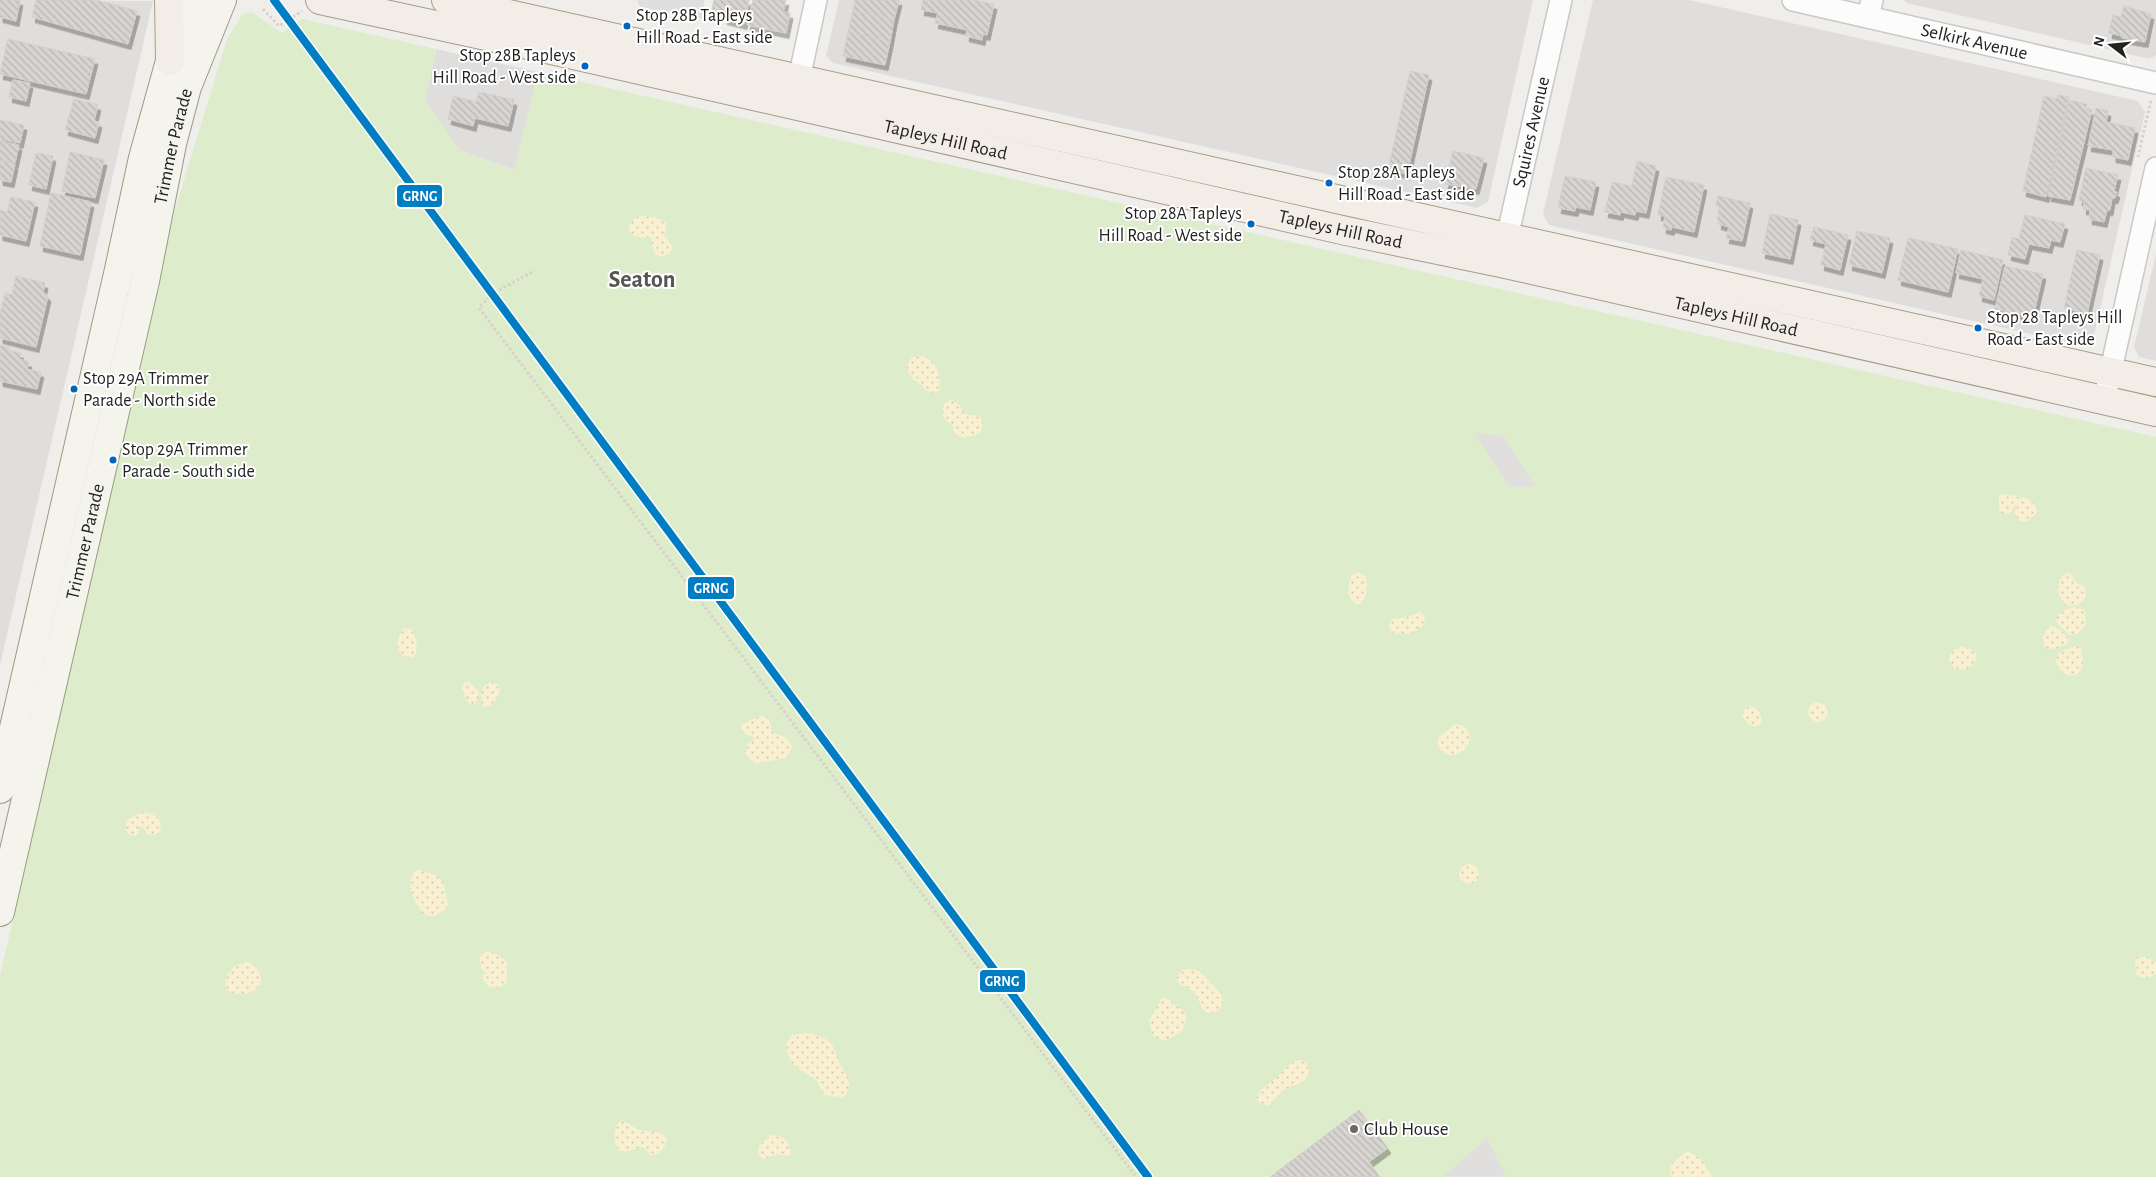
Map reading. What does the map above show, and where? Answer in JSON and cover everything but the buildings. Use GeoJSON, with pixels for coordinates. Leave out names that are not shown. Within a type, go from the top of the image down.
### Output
{"type":"FeatureCollection","features":[{"type":"Feature","properties":{"kind":"main road"},"geometry":{"type":"LineString","coordinates":[[169,0],[170,61]]}},
{"type":"Feature","properties":{"kind":"main road","name":"Trimmer Parade"},"geometry":{"type":"LineString","coordinates":[[0,788],[143,158],[170,61],[195,0]]}},
{"type":"Feature","properties":{"kind":"main road","name":"Trimmer Parade"},"geometry":{"type":"LineString","coordinates":[[0,912],[145,281],[172,144],[187,87],[222,0]]}},
{"type":"Feature","properties":{"kind":"main road","name":"Tapleys Hill Road"},"geometry":{"type":"LineString","coordinates":[[320,0],[584,57],[1346,231],[1504,250],[2156,382]]}},
{"type":"Feature","properties":{"kind":"main road","name":"Tapleys Hill Road"},"geometry":{"type":"LineString","coordinates":[[446,0],[799,79],[1504,250],[2104,401],[2156,412]]}},
{"type":"Feature","properties":{"kind":"street"},"geometry":{"type":"LineString","coordinates":[[799,79],[816,0]]}},
{"type":"Feature","properties":{"kind":"street","name":"Squires Avenue"},"geometry":{"type":"LineString","coordinates":[[1504,250],[1561,0]]}},
{"type":"Feature","properties":{"kind":"street","name":"Selkirk Avenue"},"geometry":{"type":"LineString","coordinates":[[1793,0],[1870,9],[2156,83]]}},
{"type":"Feature","properties":{"kind":"street"},"geometry":{"type":"LineString","coordinates":[[2104,401],[2156,168]]}},
{"type":"Feature","properties":{"kind":"path"},"geometry":{"type":"LineString","coordinates":[[532,272],[492,294],[479,308],[1136,1177]]}},
{"type":"Feature","properties":{"kind":"shaded area"},"geometry":{"type":"Polygon","coordinates":[[[0,0],[153,1],[0,665],[0,0]]]}},
{"type":"Feature","properties":{"kind":"shaded area"},"geometry":{"type":"Polygon","coordinates":[[[637,0],[704,0],[702,19],[640,7],[637,0]]]}},
{"type":"Feature","properties":{"kind":"shaded area"},"geometry":{"type":"Polygon","coordinates":[[[839,0],[1533,0],[1488,202],[1477,208],[833,63],[826,56],[839,0]]]}},
{"type":"Feature","properties":{"kind":"shaded area"},"geometry":{"type":"Polygon","coordinates":[[[1143,0],[1178,0],[1168,44],[1135,36],[1143,0]]]}},
{"type":"Feature","properties":{"kind":"shaded area"},"geometry":{"type":"Polygon","coordinates":[[[1593,0],[1689,0],[2138,101],[2145,112],[2094,335],[2079,345],[1549,225],[1543,214],[1593,0]]]}},
{"type":"Feature","properties":{"kind":"shaded area"},"geometry":{"type":"Polygon","coordinates":[[[1904,0],[2156,0],[2156,55],[2150,59],[1907,3],[1904,0]]]}},
{"type":"Feature","properties":{"kind":"shaded area"},"geometry":{"type":"Polygon","coordinates":[[[436,49],[538,72],[515,170],[459,150],[425,101],[436,49]]]}},
{"type":"Feature","properties":{"kind":"shaded area"},"geometry":{"type":"Polygon","coordinates":[[[0,76],[11,78],[1,120],[0,120],[0,76]]]}},
{"type":"Feature","properties":{"kind":"shaded area"},"geometry":{"type":"Polygon","coordinates":[[[2156,254],[2156,361],[2139,357],[2134,347],[2156,254]]]}},
{"type":"Feature","properties":{"kind":"shaded area"},"geometry":{"type":"Polygon","coordinates":[[[1474,433],[1504,436],[1535,487],[1509,487],[1474,433]]]}},
{"type":"Feature","properties":{"kind":"shaded area"},"geometry":{"type":"Polygon","coordinates":[[[1487,1138],[1506,1177],[1443,1177],[1487,1138]]]}},
{"type":"Feature","properties":{"kind":"green space"},"geometry":{"type":"Polygon","coordinates":[[[252,12],[282,33],[302,19],[436,49],[425,101],[459,150],[514,170],[538,72],[2156,437],[2156,1177],[0,1177],[0,976],[174,213],[227,39],[243,14],[252,12]]]}},
{"type":"Feature","properties":{"kind":"sand"},"geometry":{"type":"Polygon","coordinates":[[[641,216],[657,218],[666,223],[667,227],[664,235],[673,247],[669,254],[657,255],[651,238],[637,237],[631,234],[629,231],[630,223],[641,216]]]}},
{"type":"Feature","properties":{"kind":"sand"},"geometry":{"type":"Polygon","coordinates":[[[922,356],[931,361],[939,374],[939,390],[934,393],[926,390],[910,376],[908,369],[909,361],[912,357],[922,356]]]}},
{"type":"Feature","properties":{"kind":"sand"},"geometry":{"type":"Polygon","coordinates":[[[951,400],[959,404],[964,414],[980,416],[983,424],[980,433],[971,437],[955,434],[952,424],[944,419],[943,414],[944,404],[951,400]]]}},
{"type":"Feature","properties":{"kind":"sand"},"geometry":{"type":"Polygon","coordinates":[[[2002,494],[2017,496],[2018,501],[2022,497],[2028,499],[2034,505],[2037,513],[2028,521],[2020,522],[2015,513],[2017,503],[2009,514],[2002,513],[1999,510],[1999,497],[2002,494]]]}},
{"type":"Feature","properties":{"kind":"sand"},"geometry":{"type":"Polygon","coordinates":[[[1358,572],[1366,577],[1366,591],[1361,604],[1355,604],[1350,598],[1348,586],[1352,575],[1358,572]]]}},
{"type":"Feature","properties":{"kind":"sand"},"geometry":{"type":"Polygon","coordinates":[[[2066,573],[2071,574],[2077,583],[2085,587],[2086,597],[2079,604],[2072,606],[2066,604],[2059,593],[2060,579],[2066,573]]]}},
{"type":"Feature","properties":{"kind":"sand"},"geometry":{"type":"Polygon","coordinates":[[[2076,607],[2085,610],[2086,624],[2078,634],[2070,635],[2056,622],[2056,619],[2063,611],[2076,607]]]}},
{"type":"Feature","properties":{"kind":"sand"},"geometry":{"type":"Polygon","coordinates":[[[1421,611],[1425,623],[1422,627],[1414,632],[1404,634],[1390,631],[1391,620],[1410,616],[1421,611]]]}},
{"type":"Feature","properties":{"kind":"sand"},"geometry":{"type":"Polygon","coordinates":[[[2049,626],[2056,627],[2063,632],[2069,640],[2067,644],[2053,649],[2044,646],[2043,639],[2049,626]]]}},
{"type":"Feature","properties":{"kind":"sand"},"geometry":{"type":"Polygon","coordinates":[[[404,628],[411,629],[415,636],[417,647],[414,657],[407,657],[399,652],[397,643],[404,628]]]}},
{"type":"Feature","properties":{"kind":"sand"},"geometry":{"type":"Polygon","coordinates":[[[1961,646],[1973,650],[1977,656],[1974,664],[1966,669],[1954,668],[1949,660],[1951,652],[1961,646]]]}},
{"type":"Feature","properties":{"kind":"sand"},"geometry":{"type":"Polygon","coordinates":[[[2077,646],[2081,648],[2083,664],[2079,673],[2072,676],[2060,669],[2056,663],[2057,656],[2063,650],[2077,646]]]}},
{"type":"Feature","properties":{"kind":"sand"},"geometry":{"type":"Polygon","coordinates":[[[469,681],[479,692],[478,700],[474,705],[468,703],[462,690],[463,683],[469,681]]]}},
{"type":"Feature","properties":{"kind":"sand"},"geometry":{"type":"Polygon","coordinates":[[[491,682],[496,683],[500,688],[498,698],[488,708],[483,706],[481,695],[483,687],[491,682]]]}},
{"type":"Feature","properties":{"kind":"sand"},"geometry":{"type":"Polygon","coordinates":[[[1818,702],[1825,705],[1828,712],[1825,719],[1818,722],[1811,719],[1808,712],[1811,705],[1818,702]]]}},
{"type":"Feature","properties":{"kind":"sand"},"geometry":{"type":"Polygon","coordinates":[[[1748,706],[1757,709],[1760,714],[1761,723],[1757,727],[1749,725],[1743,717],[1743,711],[1748,706]]]}},
{"type":"Feature","properties":{"kind":"sand"},"geometry":{"type":"Polygon","coordinates":[[[759,716],[768,719],[773,732],[787,738],[792,747],[786,758],[754,763],[746,755],[746,745],[755,738],[742,732],[741,725],[759,716]]]}},
{"type":"Feature","properties":{"kind":"sand"},"geometry":{"type":"Polygon","coordinates":[[[1457,724],[1468,731],[1469,743],[1461,753],[1454,755],[1445,754],[1438,747],[1437,738],[1457,724]]]}},
{"type":"Feature","properties":{"kind":"sand"},"geometry":{"type":"Polygon","coordinates":[[[142,812],[152,814],[159,819],[161,829],[157,834],[148,834],[142,826],[139,828],[139,833],[135,836],[129,835],[126,829],[128,819],[142,812]]]}},
{"type":"Feature","properties":{"kind":"sand"},"geometry":{"type":"Polygon","coordinates":[[[1465,864],[1473,864],[1479,870],[1479,878],[1473,884],[1465,884],[1459,878],[1459,870],[1465,864]]]}},
{"type":"Feature","properties":{"kind":"sand"},"geometry":{"type":"Polygon","coordinates":[[[420,870],[436,875],[443,882],[448,904],[445,910],[433,917],[423,914],[416,904],[410,887],[412,876],[415,871],[420,870]]]}},
{"type":"Feature","properties":{"kind":"sand"},"geometry":{"type":"Polygon","coordinates":[[[488,951],[499,955],[507,962],[507,982],[500,988],[489,987],[482,977],[486,972],[482,970],[479,960],[482,954],[488,951]]]}},
{"type":"Feature","properties":{"kind":"sand"},"geometry":{"type":"Polygon","coordinates":[[[2137,957],[2147,957],[2156,962],[2156,974],[2147,978],[2137,977],[2135,960],[2137,957]]]}},
{"type":"Feature","properties":{"kind":"sand"},"geometry":{"type":"Polygon","coordinates":[[[248,962],[256,968],[260,975],[261,981],[258,987],[246,994],[228,991],[226,985],[227,975],[238,965],[248,962]]]}},
{"type":"Feature","properties":{"kind":"sand"},"geometry":{"type":"Polygon","coordinates":[[[1192,969],[1204,975],[1220,993],[1222,1006],[1220,1010],[1209,1013],[1205,1011],[1194,992],[1177,981],[1177,976],[1182,970],[1192,969]]]}},
{"type":"Feature","properties":{"kind":"sand"},"geometry":{"type":"Polygon","coordinates":[[[1165,997],[1184,1011],[1187,1017],[1182,1032],[1164,1041],[1153,1036],[1149,1021],[1161,999],[1165,997]]]}},
{"type":"Feature","properties":{"kind":"sand"},"geometry":{"type":"Polygon","coordinates":[[[805,1033],[823,1037],[834,1048],[849,1083],[847,1093],[843,1098],[824,1095],[816,1080],[793,1065],[786,1050],[786,1044],[792,1035],[805,1033]]]}},
{"type":"Feature","properties":{"kind":"sand"},"geometry":{"type":"Polygon","coordinates":[[[1300,1060],[1308,1067],[1309,1071],[1306,1079],[1282,1091],[1268,1106],[1259,1103],[1256,1099],[1263,1088],[1290,1064],[1300,1060]]]}},
{"type":"Feature","properties":{"kind":"sand"},"geometry":{"type":"Polygon","coordinates":[[[622,1120],[637,1129],[658,1132],[664,1136],[667,1140],[663,1149],[659,1153],[650,1155],[644,1148],[640,1147],[621,1152],[616,1146],[615,1130],[618,1123],[622,1120]]]}},
{"type":"Feature","properties":{"kind":"sand"},"geometry":{"type":"Polygon","coordinates":[[[771,1135],[779,1136],[785,1140],[791,1150],[791,1154],[788,1156],[777,1154],[764,1159],[758,1155],[759,1146],[771,1135]]]}},
{"type":"Feature","properties":{"kind":"sand"},"geometry":{"type":"Polygon","coordinates":[[[1689,1151],[1703,1161],[1712,1177],[1671,1177],[1670,1168],[1674,1161],[1689,1151]]]}},
{"type":"Feature","properties":{"kind":"transit line","name":"GRNG"},"geometry":{"type":"LineString","coordinates":[[274,0],[1148,1177]]}},
{"type":"Feature","properties":{"kind":"place","name":"Stop 28B Tapleys Hill Road - East side"},"geometry":{"type":"Point","coordinates":[627,26]}},
{"type":"Feature","properties":{"kind":"place","name":"Stop 28B Tapleys Hill Road - West side"},"geometry":{"type":"Point","coordinates":[585,66]}},
{"type":"Feature","properties":{"kind":"place","name":"Stop 28A Tapleys Hill Road - East side"},"geometry":{"type":"Point","coordinates":[1329,183]}},
{"type":"Feature","properties":{"kind":"place","name":"Stop 28A Tapleys Hill Road - West side"},"geometry":{"type":"Point","coordinates":[1251,224]}},
{"type":"Feature","properties":{"kind":"place","name":"Stop 28 Tapleys Hill Road - East side"},"geometry":{"type":"Point","coordinates":[1978,328]}},
{"type":"Feature","properties":{"kind":"place","name":"Stop 29A Trimmer Parade - North side"},"geometry":{"type":"Point","coordinates":[74,389]}},
{"type":"Feature","properties":{"kind":"place","name":"Stop 29A Trimmer Parade - South side"},"geometry":{"type":"Point","coordinates":[113,460]}},
{"type":"Feature","properties":{"kind":"place","name":"Club House"},"geometry":{"type":"Point","coordinates":[1354,1129]}},
{"type":"Feature","properties":{"kind":"district","name":"Seaton"},"geometry":{"type":"Point","coordinates":[642,280]}}]}
